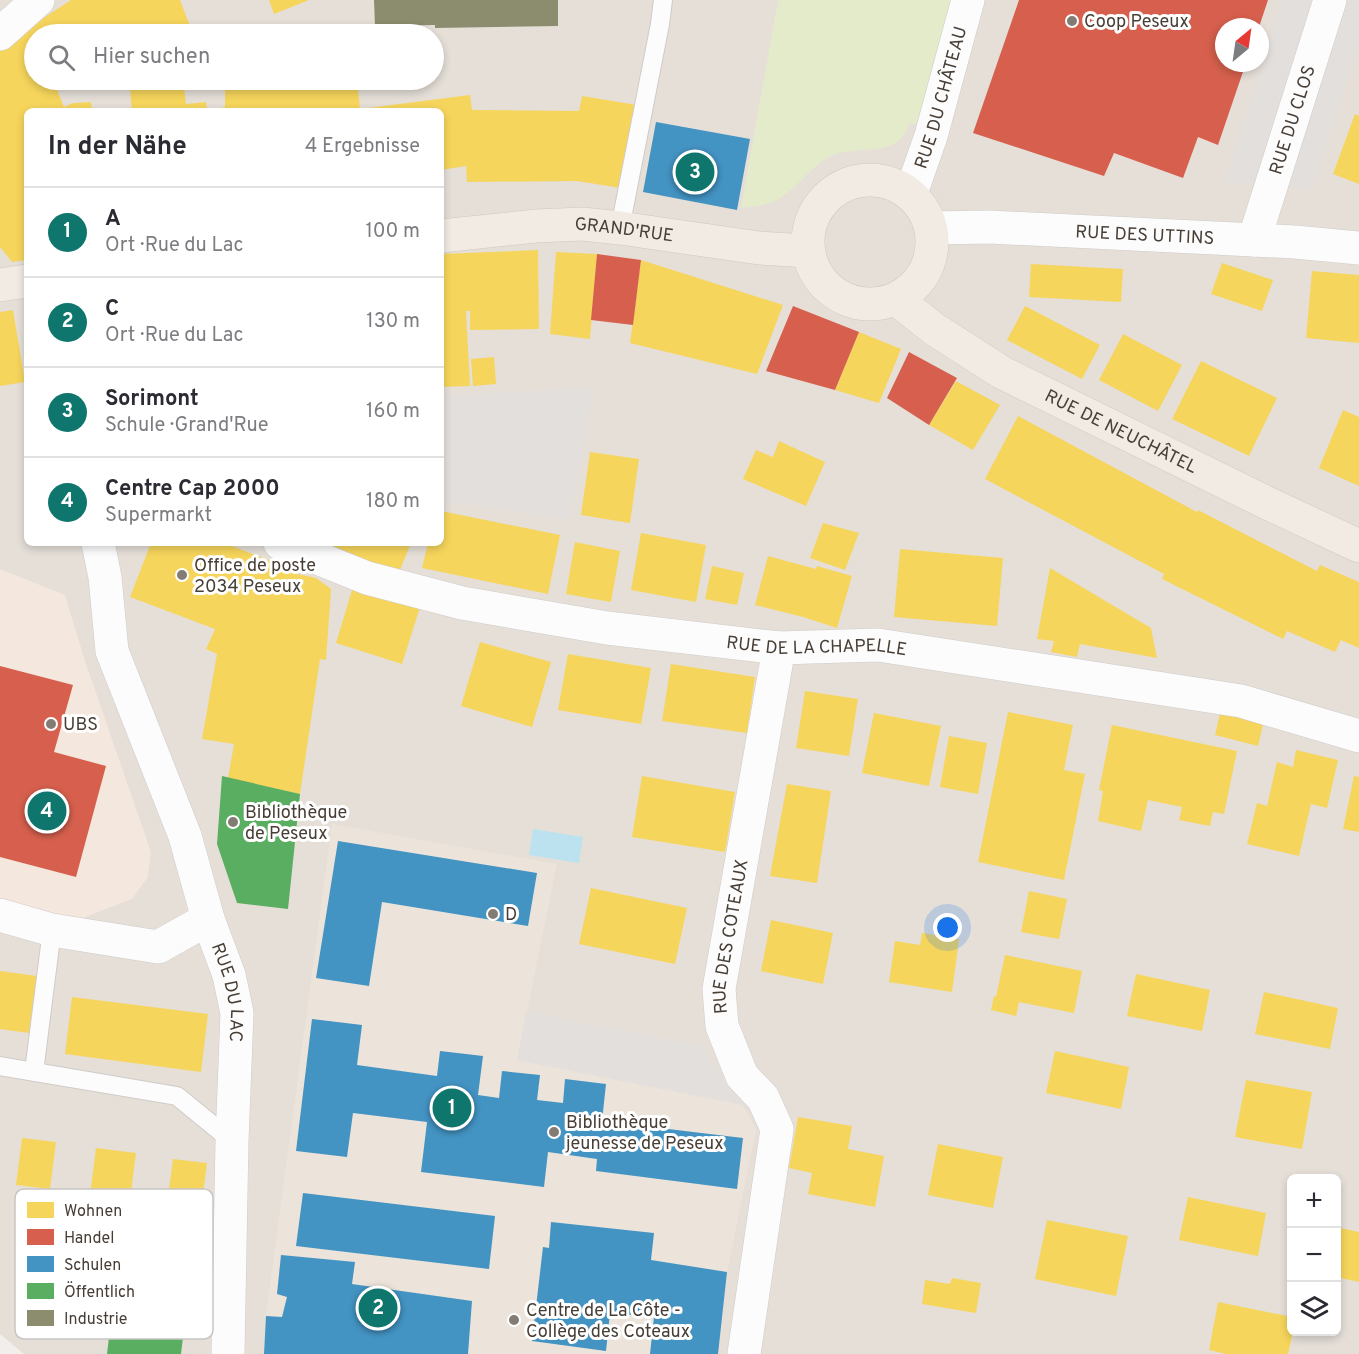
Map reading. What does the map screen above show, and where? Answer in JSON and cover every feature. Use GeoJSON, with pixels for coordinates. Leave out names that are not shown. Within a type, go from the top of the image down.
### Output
{"type":"FeatureCollection","features":[{"type":"Feature","properties":{"kind":"main road"},"geometry":{"type":"LineString","coordinates":[[863,180],[884,181],[911,193],[925,213],[931,228],[932,249],[926,270],[913,288],[896,299],[877,304],[858,303],[840,297],[825,285],[813,270],[808,251],[808,231],[815,212],[827,196],[844,185],[863,180]]}},
{"type":"Feature","properties":{"kind":"main road","name":"GRAND'RUE"},"geometry":{"type":"LineString","coordinates":[[444,236],[536,226],[582,224],[759,248],[808,251]]}},
{"type":"Feature","properties":{"kind":"main road"},"geometry":{"type":"LineString","coordinates":[[0,285],[24,281]]}},
{"type":"Feature","properties":{"kind":"main road","name":"RUE DE NEUCHÂTEL"},"geometry":{"type":"LineString","coordinates":[[896,299],[934,329],[1001,372],[1359,546]]}},
{"type":"Feature","properties":{"kind":"street"},"geometry":{"type":"LineString","coordinates":[[0,34],[38,0]]}},
{"type":"Feature","properties":{"kind":"street","name":"RUE DU CHÂTEAU"},"geometry":{"type":"LineString","coordinates":[[911,193],[931,136],[968,0]]}},
{"type":"Feature","properties":{"kind":"street","name":"RUE DU CLOS"},"geometry":{"type":"LineString","coordinates":[[1254,240],[1330,0]]}},
{"type":"Feature","properties":{"kind":"street","name":"RUE DES UTTINS"},"geometry":{"type":"LineString","coordinates":[[931,228],[989,226],[1359,248]]}},
{"type":"Feature","properties":{"kind":"street","name":"RUE DU LAC"},"geometry":{"type":"LineString","coordinates":[[102,546],[112,651],[185,836],[208,919],[229,975],[237,1013],[228,1354]]}},
{"type":"Feature","properties":{"kind":"street","name":"RUE DE LA CHAPELLE"},"geometry":{"type":"LineString","coordinates":[[287,546],[367,578],[462,603],[607,628],[779,648],[878,645],[1241,701],[1359,736]]}},
{"type":"Feature","properties":{"kind":"street","name":"RUE DES COTEAUX"},"geometry":{"type":"LineString","coordinates":[[744,1354],[777,1129],[763,1098],[742,1076],[722,1026],[719,989],[779,648]]}},
{"type":"Feature","properties":{"kind":"street"},"geometry":{"type":"LineString","coordinates":[[0,915],[52,930],[158,947],[208,919]]}},
{"type":"Feature","properties":{"kind":"lane"},"geometry":{"type":"LineString","coordinates":[[621,228],[663,0]]}},
{"type":"Feature","properties":{"kind":"lane"},"geometry":{"type":"LineString","coordinates":[[34,1072],[52,930]]}},
{"type":"Feature","properties":{"kind":"lane"},"geometry":{"type":"LineString","coordinates":[[0,1066],[177,1096],[232,1141]]}},
{"type":"Feature","properties":{"kind":"shaded area"},"geometry":{"type":"Polygon","coordinates":[[[0,0],[1359,0],[1359,1354],[24,1354],[0,1334],[0,0]]]}},
{"type":"Feature","properties":{"kind":"shaded area"},"geometry":{"type":"Polygon","coordinates":[[[1283,0],[1359,0],[1359,42],[1312,189],[1225,182],[1260,72],[1269,72],[1269,44],[1283,0]]]}},
{"type":"Feature","properties":{"kind":"shaded area"},"geometry":{"type":"Polygon","coordinates":[[[593,388],[570,519],[444,501],[444,396],[593,388]]]}},
{"type":"Feature","properties":{"kind":"shaded area"},"geometry":{"type":"Polygon","coordinates":[[[0,569],[65,595],[85,661],[151,852],[148,877],[132,899],[52,930],[0,915],[0,569]]]}},
{"type":"Feature","properties":{"kind":"shaded area"},"geometry":{"type":"Polygon","coordinates":[[[332,824],[557,864],[517,1060],[743,1105],[756,1130],[727,1272],[718,1354],[264,1354],[266,1316],[332,824]]]}},
{"type":"Feature","properties":{"kind":"shaded area"},"geometry":{"type":"Polygon","coordinates":[[[526,1012],[701,1046],[743,1105],[517,1060],[526,1012]]]}},
{"type":"Feature","properties":{"kind":"green space"},"geometry":{"type":"Polygon","coordinates":[[[778,0],[952,0],[918,125],[910,123],[904,135],[889,146],[831,156],[815,166],[781,198],[765,204],[741,208],[778,0]]]}},
{"type":"Feature","properties":{"kind":"water"},"geometry":{"type":"Polygon","coordinates":[[[533,829],[583,837],[579,863],[529,855],[533,829]]]}},
{"type":"Feature","properties":{"kind":"building: Wohnen"},"geometry":{"type":"Polygon","coordinates":[[[71,0],[180,0],[189,24],[32,24],[71,0]]]}},
{"type":"Feature","properties":{"kind":"building: Wohnen"},"geometry":{"type":"Polygon","coordinates":[[[269,0],[309,0],[274,14],[269,0]]]}},
{"type":"Feature","properties":{"kind":"building: Wohnen"},"geometry":{"type":"Polygon","coordinates":[[[24,31],[24,90],[57,90],[64,107],[73,103],[91,102],[92,108],[24,108],[24,260],[12,262],[0,247],[0,47],[2,50],[24,31]]]}},
{"type":"Feature","properties":{"kind":"building: Wohnen"},"geometry":{"type":"Polygon","coordinates":[[[130,90],[184,90],[186,104],[206,102],[207,108],[132,108],[130,90]]]}},
{"type":"Feature","properties":{"kind":"building: Wohnen"},"geometry":{"type":"Polygon","coordinates":[[[225,90],[358,90],[360,108],[220,108],[225,107],[225,90]]]}},
{"type":"Feature","properties":{"kind":"building: Wohnen"},"geometry":{"type":"Polygon","coordinates":[[[470,95],[472,110],[579,111],[582,96],[637,105],[621,188],[577,181],[467,182],[466,166],[444,170],[444,108],[368,108],[470,95]]]}},
{"type":"Feature","properties":{"kind":"building: Wohnen"},"geometry":{"type":"Polygon","coordinates":[[[1355,114],[1359,116],[1359,184],[1333,174],[1355,114]]]}},
{"type":"Feature","properties":{"kind":"building: Wohnen"},"geometry":{"type":"Polygon","coordinates":[[[538,250],[539,329],[470,330],[470,311],[466,311],[470,386],[444,387],[444,254],[538,250]]]}},
{"type":"Feature","properties":{"kind":"building: Wohnen"},"geometry":{"type":"Polygon","coordinates":[[[556,252],[597,254],[590,339],[550,334],[556,252]]]}},
{"type":"Feature","properties":{"kind":"building: Wohnen"},"geometry":{"type":"Polygon","coordinates":[[[641,260],[783,305],[757,374],[630,343],[641,260]]]}},
{"type":"Feature","properties":{"kind":"building: Wohnen"},"geometry":{"type":"Polygon","coordinates":[[[1222,263],[1273,280],[1262,311],[1211,294],[1222,263]]]}},
{"type":"Feature","properties":{"kind":"building: Wohnen"},"geometry":{"type":"Polygon","coordinates":[[[1031,264],[1123,269],[1121,302],[1029,297],[1031,264]]]}},
{"type":"Feature","properties":{"kind":"building: Wohnen"},"geometry":{"type":"Polygon","coordinates":[[[1312,271],[1359,275],[1359,343],[1306,338],[1312,271]]]}},
{"type":"Feature","properties":{"kind":"building: Wohnen"},"geometry":{"type":"Polygon","coordinates":[[[1025,306],[1100,345],[1082,379],[1007,340],[1025,306]]]}},
{"type":"Feature","properties":{"kind":"building: Wohnen"},"geometry":{"type":"Polygon","coordinates":[[[13,310],[24,382],[0,386],[0,312],[13,310]]]}},
{"type":"Feature","properties":{"kind":"building: Wohnen"},"geometry":{"type":"Polygon","coordinates":[[[859,332],[901,349],[879,403],[835,390],[859,332]]]}},
{"type":"Feature","properties":{"kind":"building: Wohnen"},"geometry":{"type":"Polygon","coordinates":[[[1123,334],[1182,365],[1158,411],[1099,380],[1123,334]]]}},
{"type":"Feature","properties":{"kind":"building: Wohnen"},"geometry":{"type":"Polygon","coordinates":[[[494,357],[496,384],[473,386],[471,359],[494,357]]]}},
{"type":"Feature","properties":{"kind":"building: Wohnen"},"geometry":{"type":"Polygon","coordinates":[[[1201,361],[1277,398],[1249,456],[1172,419],[1201,361]]]}},
{"type":"Feature","properties":{"kind":"building: Wohnen"},"geometry":{"type":"Polygon","coordinates":[[[956,381],[1000,405],[973,450],[929,425],[956,381]]]}},
{"type":"Feature","properties":{"kind":"building: Wohnen"},"geometry":{"type":"Polygon","coordinates":[[[1343,410],[1359,417],[1359,486],[1319,468],[1343,410]]]}},
{"type":"Feature","properties":{"kind":"building: Wohnen"},"geometry":{"type":"Polygon","coordinates":[[[1018,416],[1197,512],[1198,510],[1317,571],[1320,565],[1359,582],[1359,648],[1341,640],[1335,652],[1287,631],[1283,639],[1162,579],[1164,574],[985,479],[1018,416]]]}},
{"type":"Feature","properties":{"kind":"building: Wohnen"},"geometry":{"type":"Polygon","coordinates":[[[779,441],[825,462],[806,506],[743,479],[756,450],[773,457],[779,441]]]}},
{"type":"Feature","properties":{"kind":"building: Wohnen"},"geometry":{"type":"Polygon","coordinates":[[[590,452],[639,459],[630,523],[581,515],[590,452]]]}},
{"type":"Feature","properties":{"kind":"building: Wohnen"},"geometry":{"type":"Polygon","coordinates":[[[444,512],[560,535],[548,594],[422,568],[427,546],[444,546],[444,512]]]}},
{"type":"Feature","properties":{"kind":"building: Wohnen"},"geometry":{"type":"Polygon","coordinates":[[[823,523],[859,533],[845,570],[810,558],[823,523]]]}},
{"type":"Feature","properties":{"kind":"building: Wohnen"},"geometry":{"type":"Polygon","coordinates":[[[641,533],[706,545],[696,602],[631,590],[641,533]]]}},
{"type":"Feature","properties":{"kind":"building: Wohnen"},"geometry":{"type":"Polygon","coordinates":[[[575,542],[620,551],[611,602],[566,594],[575,542]]]}},
{"type":"Feature","properties":{"kind":"building: Wohnen"},"geometry":{"type":"Polygon","coordinates":[[[150,546],[232,546],[284,566],[283,571],[316,578],[331,589],[326,660],[320,659],[300,794],[228,778],[234,744],[202,739],[217,654],[206,649],[215,629],[130,597],[150,546]]]}},
{"type":"Feature","properties":{"kind":"building: Wohnen"},"geometry":{"type":"Polygon","coordinates":[[[318,546],[410,546],[400,570],[351,559],[318,546]]]}},
{"type":"Feature","properties":{"kind":"building: Wohnen"},"geometry":{"type":"Polygon","coordinates":[[[900,549],[1003,558],[997,626],[894,617],[900,549]]]}},
{"type":"Feature","properties":{"kind":"building: Wohnen"},"geometry":{"type":"Polygon","coordinates":[[[768,556],[852,576],[837,628],[755,605],[768,556]]]}},
{"type":"Feature","properties":{"kind":"building: Wohnen"},"geometry":{"type":"Polygon","coordinates":[[[712,566],[744,573],[737,605],[705,599],[712,566]]]}},
{"type":"Feature","properties":{"kind":"building: Wohnen"},"geometry":{"type":"Polygon","coordinates":[[[1050,568],[1151,628],[1157,658],[1080,644],[1077,657],[1051,652],[1054,641],[1037,639],[1050,568]]]}},
{"type":"Feature","properties":{"kind":"building: Wohnen"},"geometry":{"type":"Polygon","coordinates":[[[356,577],[423,598],[402,664],[336,643],[356,577]]]}},
{"type":"Feature","properties":{"kind":"building: Wohnen"},"geometry":{"type":"Polygon","coordinates":[[[480,642],[551,662],[532,727],[461,706],[480,642]]]}},
{"type":"Feature","properties":{"kind":"building: Wohnen"},"geometry":{"type":"Polygon","coordinates":[[[568,654],[651,668],[641,724],[558,710],[568,654]]]}},
{"type":"Feature","properties":{"kind":"building: Wohnen"},"geometry":{"type":"Polygon","coordinates":[[[671,664],[755,677],[747,733],[662,721],[671,664]]]}},
{"type":"Feature","properties":{"kind":"building: Wohnen"},"geometry":{"type":"Polygon","coordinates":[[[805,691],[858,699],[849,756],[796,748],[805,691]]]}},
{"type":"Feature","properties":{"kind":"building: Wohnen"},"geometry":{"type":"Polygon","coordinates":[[[1221,709],[1264,720],[1258,746],[1215,735],[1221,709]]]}},
{"type":"Feature","properties":{"kind":"building: Wohnen"},"geometry":{"type":"Polygon","coordinates":[[[1008,712],[1073,725],[1064,770],[1085,774],[1064,880],[978,862],[1008,712]]]}},
{"type":"Feature","properties":{"kind":"building: Wohnen"},"geometry":{"type":"Polygon","coordinates":[[[874,713],[941,726],[929,786],[862,773],[874,713]]]}},
{"type":"Feature","properties":{"kind":"building: Wohnen"},"geometry":{"type":"Polygon","coordinates":[[[1112,725],[1237,751],[1224,814],[1213,812],[1210,826],[1179,820],[1182,807],[1148,800],[1141,831],[1098,821],[1103,791],[1099,790],[1112,725]]]}},
{"type":"Feature","properties":{"kind":"building: Wohnen"},"geometry":{"type":"Polygon","coordinates":[[[949,736],[987,743],[978,794],[940,787],[949,736]]]}},
{"type":"Feature","properties":{"kind":"building: Wohnen"},"geometry":{"type":"Polygon","coordinates":[[[1296,750],[1338,760],[1327,808],[1311,804],[1299,856],[1247,844],[1257,803],[1267,806],[1277,762],[1293,767],[1296,750]]]}},
{"type":"Feature","properties":{"kind":"building: Wohnen"},"geometry":{"type":"Polygon","coordinates":[[[642,776],[735,792],[725,852],[632,837],[642,776]]]}},
{"type":"Feature","properties":{"kind":"building: Wohnen"},"geometry":{"type":"Polygon","coordinates":[[[1354,776],[1359,777],[1359,832],[1343,829],[1354,776]]]}},
{"type":"Feature","properties":{"kind":"building: Wohnen"},"geometry":{"type":"Polygon","coordinates":[[[787,784],[831,791],[817,883],[770,876],[787,784]]]}},
{"type":"Feature","properties":{"kind":"building: Wohnen"},"geometry":{"type":"Polygon","coordinates":[[[591,888],[687,908],[675,964],[579,944],[591,888]]]}},
{"type":"Feature","properties":{"kind":"building: Wohnen"},"geometry":{"type":"Polygon","coordinates":[[[1029,891],[1067,899],[1059,939],[1021,932],[1029,891]]]}},
{"type":"Feature","properties":{"kind":"building: Wohnen"},"geometry":{"type":"Polygon","coordinates":[[[771,920],[833,933],[823,984],[761,971],[771,920]]]}},
{"type":"Feature","properties":{"kind":"building: Wohnen"},"geometry":{"type":"Polygon","coordinates":[[[922,933],[959,939],[952,992],[889,982],[895,941],[920,945],[922,933]]]}},
{"type":"Feature","properties":{"kind":"building: Wohnen"},"geometry":{"type":"Polygon","coordinates":[[[1005,955],[1082,971],[1074,1013],[1019,1002],[1016,1016],[991,1010],[1005,955]]]}},
{"type":"Feature","properties":{"kind":"building: Wohnen"},"geometry":{"type":"Polygon","coordinates":[[[0,971],[37,976],[29,1033],[0,1029],[0,971]]]}},
{"type":"Feature","properties":{"kind":"building: Wohnen"},"geometry":{"type":"Polygon","coordinates":[[[1136,974],[1210,990],[1202,1031],[1127,1016],[1136,974]]]}},
{"type":"Feature","properties":{"kind":"building: Wohnen"},"geometry":{"type":"Polygon","coordinates":[[[1264,992],[1338,1008],[1330,1049],[1255,1034],[1264,992]]]}},
{"type":"Feature","properties":{"kind":"building: Wohnen"},"geometry":{"type":"Polygon","coordinates":[[[72,997],[208,1014],[201,1072],[65,1054],[72,997]]]}},
{"type":"Feature","properties":{"kind":"building: Wohnen"},"geometry":{"type":"Polygon","coordinates":[[[1055,1051],[1129,1067],[1121,1109],[1046,1093],[1055,1051]]]}},
{"type":"Feature","properties":{"kind":"building: Wohnen"},"geometry":{"type":"Polygon","coordinates":[[[1246,1080],[1312,1092],[1302,1149],[1235,1137],[1246,1080]]]}},
{"type":"Feature","properties":{"kind":"building: Wohnen"},"geometry":{"type":"Polygon","coordinates":[[[798,1117],[852,1126],[848,1149],[884,1156],[875,1207],[808,1194],[812,1173],[789,1168],[798,1117]]]}},
{"type":"Feature","properties":{"kind":"building: Wohnen"},"geometry":{"type":"Polygon","coordinates":[[[22,1138],[56,1142],[50,1189],[16,1185],[22,1138]]]}},
{"type":"Feature","properties":{"kind":"building: Wohnen"},"geometry":{"type":"Polygon","coordinates":[[[938,1144],[1003,1157],[993,1208],[928,1195],[938,1144]]]}},
{"type":"Feature","properties":{"kind":"building: Wohnen"},"geometry":{"type":"Polygon","coordinates":[[[96,1148],[136,1153],[131,1189],[91,1189],[96,1148]]]}},
{"type":"Feature","properties":{"kind":"building: Wohnen"},"geometry":{"type":"Polygon","coordinates":[[[173,1159],[207,1163],[204,1189],[169,1189],[173,1159]]]}},
{"type":"Feature","properties":{"kind":"building: Wohnen"},"geometry":{"type":"Polygon","coordinates":[[[1188,1197],[1266,1213],[1258,1256],[1179,1240],[1188,1197]]]}},
{"type":"Feature","properties":{"kind":"building: Wohnen"},"geometry":{"type":"Polygon","coordinates":[[[1047,1220],[1128,1236],[1116,1296],[1035,1279],[1047,1220]]]}},
{"type":"Feature","properties":{"kind":"building: Wohnen"},"geometry":{"type":"Polygon","coordinates":[[[1341,1228],[1359,1232],[1359,1282],[1341,1278],[1341,1228]]]}},
{"type":"Feature","properties":{"kind":"building: Wohnen"},"geometry":{"type":"Polygon","coordinates":[[[952,1278],[981,1283],[976,1313],[922,1304],[925,1280],[950,1284],[952,1278]]]}},
{"type":"Feature","properties":{"kind":"building: Wohnen"},"geometry":{"type":"Polygon","coordinates":[[[1218,1302],[1287,1316],[1287,1336],[1292,1336],[1288,1354],[1226,1354],[1209,1350],[1218,1302]]]}},
{"type":"Feature","properties":{"kind":"building: Handel"},"geometry":{"type":"Polygon","coordinates":[[[1019,0],[1268,0],[1262,18],[1215,18],[1215,72],[1243,72],[1218,145],[1198,137],[1183,178],[1114,153],[1104,176],[973,133],[1019,0]]]}},
{"type":"Feature","properties":{"kind":"building: Handel"},"geometry":{"type":"Polygon","coordinates":[[[597,254],[641,260],[633,325],[591,320],[597,254]]]}},
{"type":"Feature","properties":{"kind":"building: Handel"},"geometry":{"type":"Polygon","coordinates":[[[793,306],[859,332],[835,390],[766,371],[793,306]]]}},
{"type":"Feature","properties":{"kind":"building: Handel"},"geometry":{"type":"Polygon","coordinates":[[[909,352],[957,378],[929,425],[887,398],[909,352]]]}},
{"type":"Feature","properties":{"kind":"building: Handel"},"geometry":{"type":"Polygon","coordinates":[[[0,666],[73,685],[54,752],[106,766],[76,877],[0,857],[0,666]]]}},
{"type":"Feature","properties":{"kind":"building: Schulen"},"geometry":{"type":"Polygon","coordinates":[[[656,122],[750,139],[737,210],[643,192],[656,122]]]}},
{"type":"Feature","properties":{"kind":"building: Schulen","name":"D"},"geometry":{"type":"Polygon","coordinates":[[[338,841],[537,873],[528,926],[382,902],[369,986],[316,978],[338,841]]]}},
{"type":"Feature","properties":{"kind":"building: Schulen"},"geometry":{"type":"Polygon","coordinates":[[[312,1019],[362,1025],[357,1065],[437,1076],[440,1051],[483,1056],[478,1095],[499,1098],[502,1071],[540,1075],[537,1100],[563,1103],[565,1079],[606,1084],[602,1121],[743,1138],[737,1189],[596,1171],[597,1159],[548,1152],[544,1187],[421,1172],[427,1122],[353,1113],[347,1157],[296,1151],[312,1019]]]}},
{"type":"Feature","properties":{"kind":"building: Schulen"},"geometry":{"type":"Polygon","coordinates":[[[303,1193],[495,1216],[489,1269],[296,1246],[303,1193]]]}},
{"type":"Feature","properties":{"kind":"building: Schulen"},"geometry":{"type":"Polygon","coordinates":[[[551,1222],[654,1233],[651,1260],[727,1272],[718,1354],[650,1354],[654,1317],[610,1313],[606,1351],[532,1341],[543,1247],[549,1248],[551,1222]]]}},
{"type":"Feature","properties":{"kind":"building: Schulen"},"geometry":{"type":"Polygon","coordinates":[[[281,1255],[355,1262],[352,1284],[472,1301],[468,1354],[264,1354],[266,1316],[282,1317],[287,1297],[277,1294],[281,1255]]]}},
{"type":"Feature","properties":{"kind":"building: Öffentlich"},"geometry":{"type":"Polygon","coordinates":[[[222,776],[300,794],[288,909],[237,903],[217,844],[222,776]]]}},
{"type":"Feature","properties":{"kind":"building: Öffentlich"},"geometry":{"type":"Polygon","coordinates":[[[109,1339],[183,1339],[181,1354],[107,1354],[109,1339]]]}},
{"type":"Feature","properties":{"kind":"building: Industrie"},"geometry":{"type":"Polygon","coordinates":[[[374,0],[558,0],[558,26],[444,28],[444,24],[375,24],[374,0]]]}},
{"type":"Feature","properties":{"kind":"place","name":"Coop Peseux"},"geometry":{"type":"Point","coordinates":[1072,21]}},
{"type":"Feature","properties":{"kind":"place","name":"Sorimont"},"geometry":{"type":"Point","coordinates":[695,172]}},
{"type":"Feature","properties":{"kind":"place","name":"Office de poste 2034 Peseux"},"geometry":{"type":"Point","coordinates":[182,575]}},
{"type":"Feature","properties":{"kind":"place","name":"UBS"},"geometry":{"type":"Point","coordinates":[51,724]}},
{"type":"Feature","properties":{"kind":"place","name":"Centre Cap 2000"},"geometry":{"type":"Point","coordinates":[47,811]}},
{"type":"Feature","properties":{"kind":"place","name":"Bibliothèque de Peseux"},"geometry":{"type":"Point","coordinates":[233,822]}},
{"type":"Feature","properties":{"kind":"place","name":"D"},"geometry":{"type":"Point","coordinates":[493,914]}},
{"type":"Feature","properties":{"kind":"place","name":"A"},"geometry":{"type":"Point","coordinates":[452,1108]}},
{"type":"Feature","properties":{"kind":"place","name":"Bibliothèque jeunesse de Peseux"},"geometry":{"type":"Point","coordinates":[554,1132]}},
{"type":"Feature","properties":{"kind":"place","name":"C"},"geometry":{"type":"Point","coordinates":[378,1308]}},
{"type":"Feature","properties":{"kind":"place","name":"Centre de La Côte - Collège des Coteaux"},"geometry":{"type":"Point","coordinates":[514,1320]}}]}
